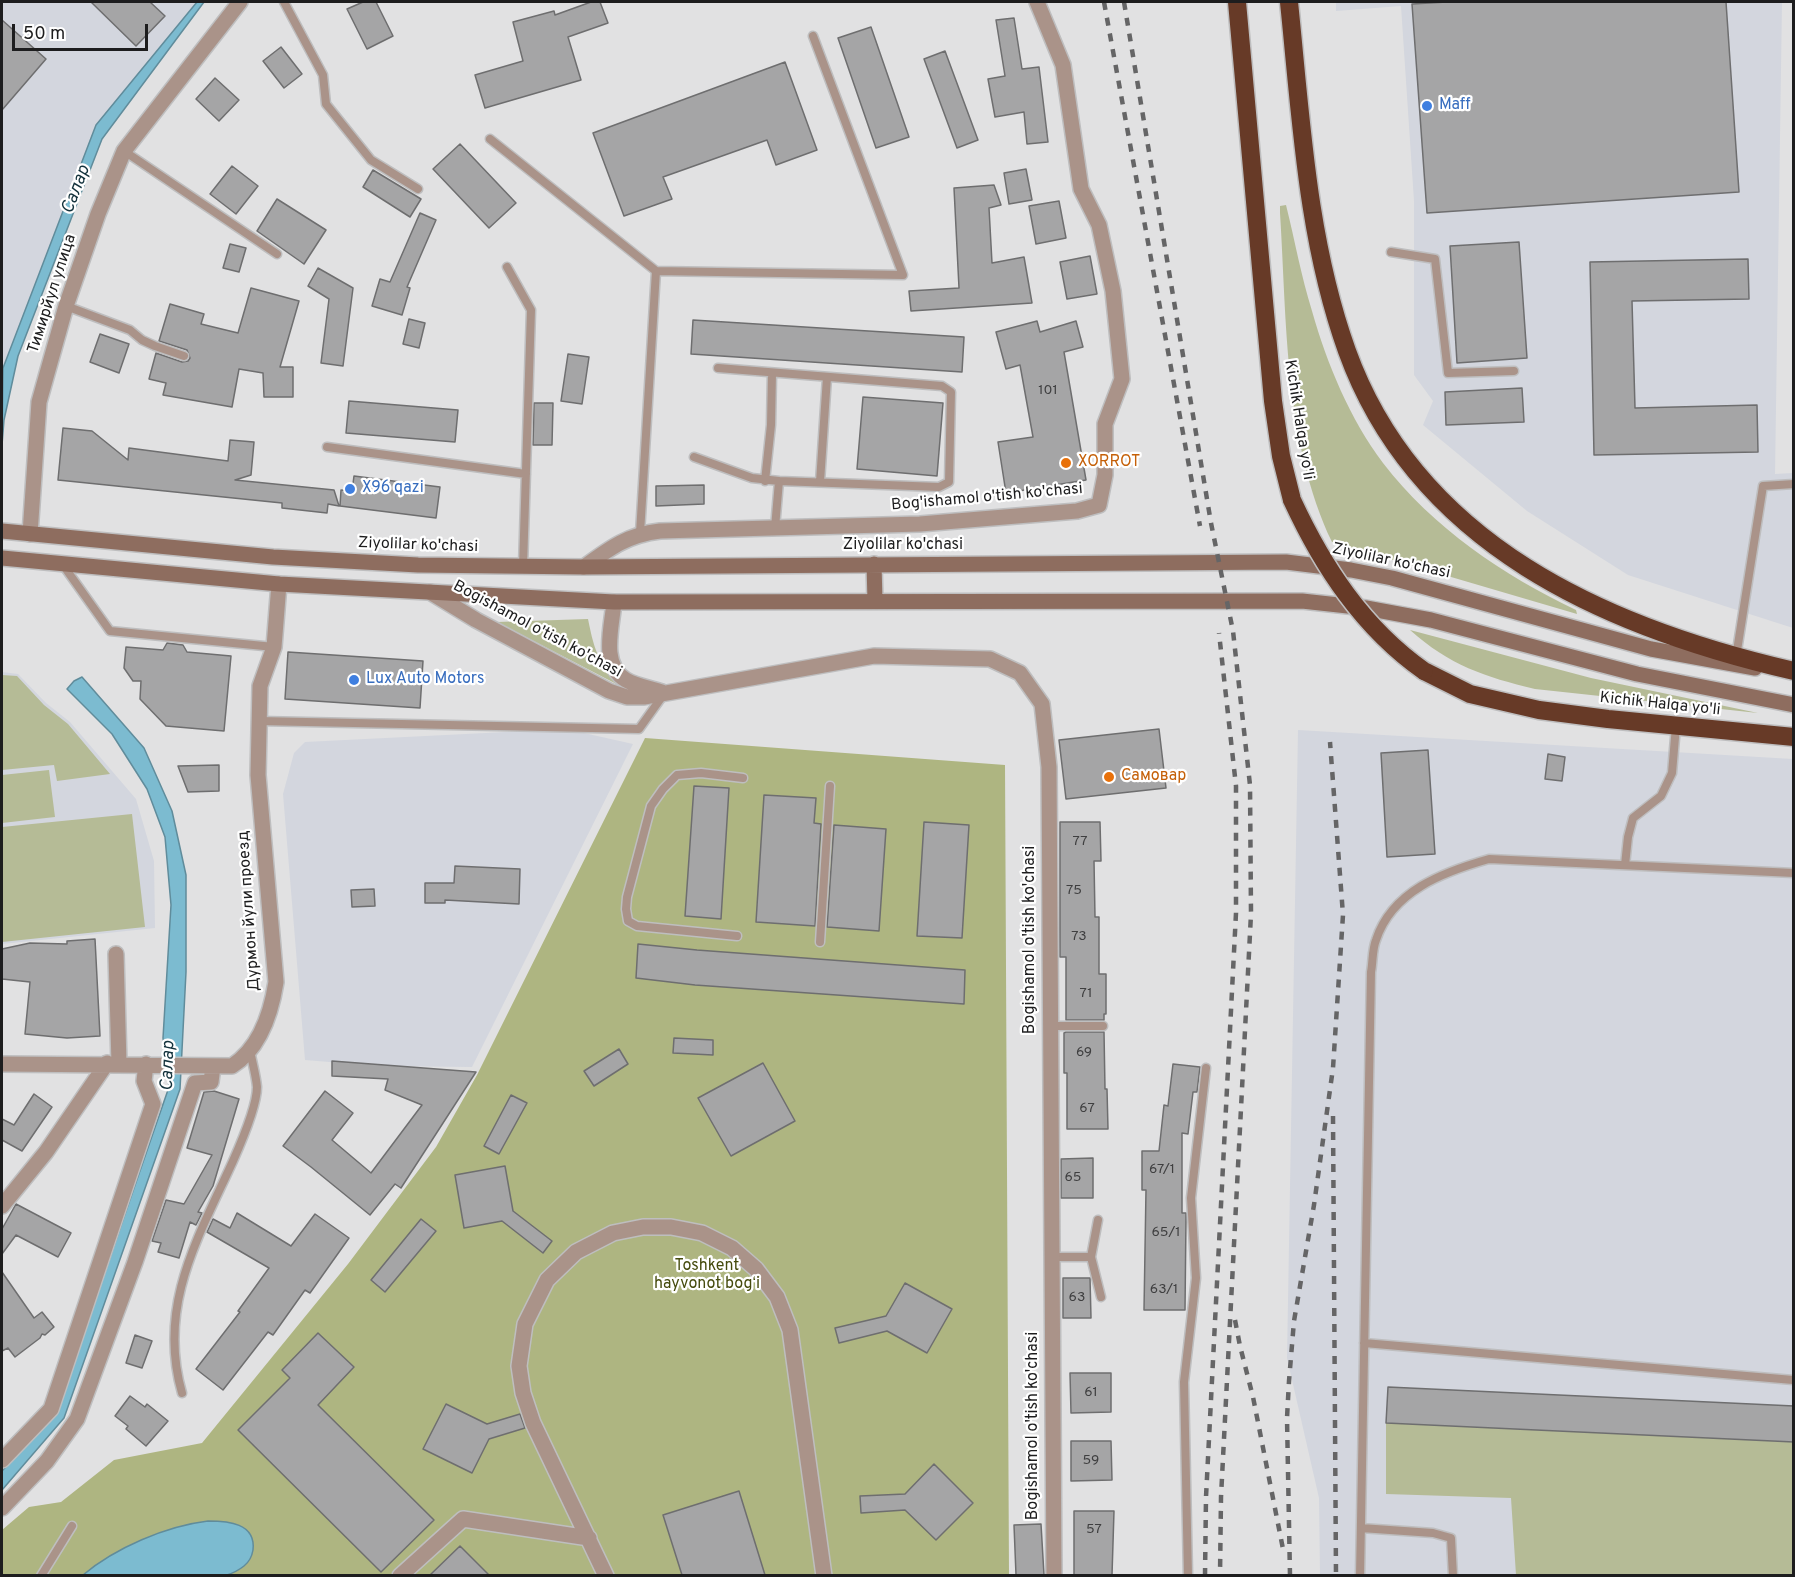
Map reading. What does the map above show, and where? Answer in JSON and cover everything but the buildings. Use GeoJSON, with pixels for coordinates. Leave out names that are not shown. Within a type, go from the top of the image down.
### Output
{"type":"FeatureCollection","features":[{"type":"Feature","properties":{"kind":"highway","name":"Kichik Halqa yo'li"},"geometry":{"type":"LineString","coordinates":[[1237,2],[1273,401],[1281,456],[1292,500],[1314,546],[1342,590],[1374,628],[1409,661],[1470,694],[1562,714],[1794,737]]}},
{"type":"Feature","properties":{"kind":"highway"},"geometry":{"type":"LineString","coordinates":[[1289,2],[1311,194],[1329,288],[1346,350],[1356,374],[1382,425],[1399,452],[1427,486],[1459,517],[1524,566],[1548,581],[1599,608],[1736,661],[1794,673]]}},
{"type":"Feature","properties":{"kind":"main road","name":"Ziyolilar ko'chasi"},"geometry":{"type":"LineString","coordinates":[[2,531],[273,557],[418,565],[584,567],[1286,562],[1319,565],[1392,578],[1651,649],[1736,661]]}},
{"type":"Feature","properties":{"kind":"main road"},"geometry":{"type":"LineString","coordinates":[[126,571],[129,544]]}},
{"type":"Feature","properties":{"kind":"main road"},"geometry":{"type":"LineString","coordinates":[[2,558],[279,584],[614,602],[1302,601],[1431,620],[1637,674],[1794,705]]}},
{"type":"Feature","properties":{"kind":"main road"},"geometry":{"type":"LineString","coordinates":[[874,564],[875,601]]}},
{"type":"Feature","properties":{"kind":"street","name":"Тимирйул улица"},"geometry":{"type":"LineString","coordinates":[[30,534],[39,402],[66,306],[98,214],[124,151],[240,2]]}},
{"type":"Feature","properties":{"kind":"street","name":"Bog'ishamol o'tish ko'chasi"},"geometry":{"type":"LineString","coordinates":[[584,567],[617,543],[640,534],[660,531],[920,524],[1077,511],[1099,505],[1105,475],[1105,424],[1122,379],[1113,291],[1099,225],[1081,189],[1063,65],[1037,2]]}},
{"type":"Feature","properties":{"kind":"street","name":"Дурмон йули проезд"},"geometry":{"type":"LineString","coordinates":[[2,1064],[232,1066],[242,1060],[250,1050],[267,1017],[276,982],[258,775],[260,686],[274,647],[279,584]]}},
{"type":"Feature","properties":{"kind":"street","name":"Bogishamol o'tish ko'chasi"},"geometry":{"type":"LineString","coordinates":[[430,592],[609,692],[627,697],[644,697],[874,656],[990,659],[1020,673],[1042,704],[1049,767],[1054,1575]]}},
{"type":"Feature","properties":{"kind":"street","name":"Bogishamol o'tish ko'chasi"},"geometry":{"type":"LineString","coordinates":[[614,602],[611,665],[626,680],[665,693]]}},
{"type":"Feature","properties":{"kind":"street"},"geometry":{"type":"LineString","coordinates":[[2,1206],[113,1064],[116,954]]}},
{"type":"Feature","properties":{"kind":"street"},"geometry":{"type":"LineString","coordinates":[[2,1460],[51,1409],[153,1104],[144,1081],[152,1064]]}},
{"type":"Feature","properties":{"kind":"street"},"geometry":{"type":"LineString","coordinates":[[2,1508],[47,1461],[77,1419],[135,1262],[195,1083],[211,1082],[213,1066]]}},
{"type":"Feature","properties":{"kind":"street"},"geometry":{"type":"LineString","coordinates":[[606,1575],[533,1423],[523,1393],[519,1366],[525,1323],[547,1280],[576,1252],[613,1233],[643,1227],[671,1227],[702,1233],[732,1248],[756,1269],[777,1297],[790,1330],[824,1575]]}},
{"type":"Feature","properties":{"kind":"street"},"geometry":{"type":"LineString","coordinates":[[400,1575],[463,1519],[589,1538]]}},
{"type":"Feature","properties":{"kind":"lane"},"geometry":{"type":"LineString","coordinates":[[284,2],[323,75],[326,104],[370,160],[418,189]]}},
{"type":"Feature","properties":{"kind":"lane"},"geometry":{"type":"LineString","coordinates":[[490,139],[656,271],[903,275],[813,36]]}},
{"type":"Feature","properties":{"kind":"lane"},"geometry":{"type":"LineString","coordinates":[[124,151],[277,254]]}},
{"type":"Feature","properties":{"kind":"lane"},"geometry":{"type":"LineString","coordinates":[[1391,252],[1435,260],[1448,373],[1514,371]]}},
{"type":"Feature","properties":{"kind":"lane"},"geometry":{"type":"LineString","coordinates":[[507,267],[531,310],[523,567]]}},
{"type":"Feature","properties":{"kind":"lane"},"geometry":{"type":"LineString","coordinates":[[640,534],[656,271]]}},
{"type":"Feature","properties":{"kind":"lane"},"geometry":{"type":"LineString","coordinates":[[66,306],[130,330],[142,340],[184,356]]}},
{"type":"Feature","properties":{"kind":"lane"},"geometry":{"type":"LineString","coordinates":[[694,457],[765,481],[939,487],[950,482],[951,392],[942,386],[718,368]]}},
{"type":"Feature","properties":{"kind":"lane"},"geometry":{"type":"LineString","coordinates":[[765,481],[771,425],[772,373]]}},
{"type":"Feature","properties":{"kind":"lane"},"geometry":{"type":"LineString","coordinates":[[820,482],[827,377]]}},
{"type":"Feature","properties":{"kind":"lane"},"geometry":{"type":"LineString","coordinates":[[327,447],[526,474]]}},
{"type":"Feature","properties":{"kind":"lane"},"geometry":{"type":"LineString","coordinates":[[775,528],[779,481]]}},
{"type":"Feature","properties":{"kind":"lane"},"geometry":{"type":"LineString","coordinates":[[1736,661],[1763,486],[1794,484]]}},
{"type":"Feature","properties":{"kind":"lane"},"geometry":{"type":"LineString","coordinates":[[63,565],[110,631],[274,647]]}},
{"type":"Feature","properties":{"kind":"lane"},"geometry":{"type":"LineString","coordinates":[[259,721],[639,729],[665,693]]}},
{"type":"Feature","properties":{"kind":"lane"},"geometry":{"type":"LineString","coordinates":[[1625,865],[1633,818],[1661,796],[1672,773],[1676,726]]}},
{"type":"Feature","properties":{"kind":"lane"},"geometry":{"type":"LineString","coordinates":[[737,936],[637,926],[628,921],[626,909],[627,897],[651,806],[663,789],[676,775],[700,773],[743,778]]}},
{"type":"Feature","properties":{"kind":"lane"},"geometry":{"type":"LineString","coordinates":[[820,942],[830,786]]}},
{"type":"Feature","properties":{"kind":"lane"},"geometry":{"type":"LineString","coordinates":[[1360,1575],[1371,972],[1375,940],[1391,909],[1429,882],[1455,869],[1489,860],[1794,873]]}},
{"type":"Feature","properties":{"kind":"lane"},"geometry":{"type":"LineString","coordinates":[[1050,1026],[1103,1026]]}},
{"type":"Feature","properties":{"kind":"lane"},"geometry":{"type":"LineString","coordinates":[[182,1393],[175,1370],[174,1331],[177,1299],[190,1257],[246,1133],[257,1088],[250,1050]]}},
{"type":"Feature","properties":{"kind":"lane"},"geometry":{"type":"LineString","coordinates":[[1188,1575],[1184,1382],[1196,1278],[1191,1198],[1206,1068]]}},
{"type":"Feature","properties":{"kind":"lane"},"geometry":{"type":"LineString","coordinates":[[1098,1220],[1091,1257],[1101,1297]]}},
{"type":"Feature","properties":{"kind":"lane"},"geometry":{"type":"LineString","coordinates":[[1051,1257],[1091,1257]]}},
{"type":"Feature","properties":{"kind":"lane"},"geometry":{"type":"LineString","coordinates":[[1364,1343],[1793,1380]]}},
{"type":"Feature","properties":{"kind":"lane"},"geometry":{"type":"LineString","coordinates":[[41,1575],[72,1526]]}},
{"type":"Feature","properties":{"kind":"lane"},"geometry":{"type":"LineString","coordinates":[[1360,1528],[1433,1533],[1452,1538],[1453,1575]]}},
{"type":"Feature","properties":{"kind":"shaded area"},"geometry":{"type":"Polygon","coordinates":[[[2,2],[196,2],[101,132],[2,396],[2,2]]]}},
{"type":"Feature","properties":{"kind":"shaded area"},"geometry":{"type":"Polygon","coordinates":[[[1336,2],[1782,2],[1775,474],[1793,473],[1793,628],[1628,575],[1527,511],[1423,425],[1433,401],[1414,375],[1414,201],[1401,6],[1336,11],[1336,2]]]}},
{"type":"Feature","properties":{"kind":"shaded area"},"geometry":{"type":"Polygon","coordinates":[[[2,672],[18,674],[46,703],[70,722],[136,799],[154,861],[155,928],[2,944],[2,672]]]}},
{"type":"Feature","properties":{"kind":"shaded area"},"geometry":{"type":"Polygon","coordinates":[[[566,729],[633,744],[472,1067],[378,1066],[305,1060],[283,794],[294,753],[305,742],[566,729]]]}},
{"type":"Feature","properties":{"kind":"shaded area"},"geometry":{"type":"Polygon","coordinates":[[[1298,730],[1793,759],[1793,1575],[1320,1575],[1319,1498],[1287,1358],[1298,730]]]}},
{"type":"Feature","properties":{"kind":"green space"},"geometry":{"type":"Polygon","coordinates":[[[1286,205],[1305,285],[1325,351],[1350,410],[1383,463],[1424,508],[1471,548],[1522,581],[1576,610],[1577,614],[1332,542],[1316,503],[1296,422],[1287,339],[1280,213],[1280,206],[1286,205]]]}},
{"type":"Feature","properties":{"kind":"green space"},"geometry":{"type":"Polygon","coordinates":[[[588,619],[596,650],[604,666],[626,689],[497,622],[588,619]]]}},
{"type":"Feature","properties":{"kind":"green space"},"geometry":{"type":"Polygon","coordinates":[[[1410,630],[1591,678],[1758,713],[1535,689],[1500,680],[1468,668],[1439,652],[1410,630]]]}},
{"type":"Feature","properties":{"kind":"green space"},"geometry":{"type":"Polygon","coordinates":[[[2,675],[17,676],[44,705],[68,724],[110,774],[57,781],[54,765],[2,770],[2,675]]]}},
{"type":"Feature","properties":{"kind":"green space","name":"Toshkent hayvonot bogʻi"},"geometry":{"type":"Polygon","coordinates":[[[645,738],[1005,765],[1009,1575],[2,1576],[2,1530],[29,1507],[61,1502],[114,1460],[202,1443],[348,1264],[436,1147],[477,1075],[645,738]]]}},
{"type":"Feature","properties":{"kind":"green space"},"geometry":{"type":"Polygon","coordinates":[[[49,770],[55,817],[2,823],[2,775],[49,770]]]}},
{"type":"Feature","properties":{"kind":"green space"},"geometry":{"type":"Polygon","coordinates":[[[132,814],[145,927],[2,942],[2,827],[132,814]]]}},
{"type":"Feature","properties":{"kind":"green space"},"geometry":{"type":"Polygon","coordinates":[[[1386,1423],[1793,1442],[1793,1575],[1516,1575],[1511,1498],[1386,1494],[1386,1423]]]}},
{"type":"Feature","properties":{"kind":"water","name":"Салар"},"geometry":{"type":"Polygon","coordinates":[[[197,2],[204,2],[102,139],[18,356],[4,420],[2,445],[3,368],[96,125],[197,2]]]}},
{"type":"Feature","properties":{"kind":"water","name":"Салар"},"geometry":{"type":"Polygon","coordinates":[[[82,677],[144,748],[172,811],[186,875],[186,972],[180,1089],[64,1418],[2,1490],[2,1471],[56,1413],[169,1087],[163,1038],[171,905],[165,837],[147,789],[112,734],[67,689],[74,681],[82,677]]]}},
{"type":"Feature","properties":{"kind":"water"},"geometry":{"type":"Polygon","coordinates":[[[208,1521],[239,1525],[250,1534],[253,1550],[244,1566],[227,1575],[83,1575],[126,1547],[158,1533],[208,1521]]]}},
{"type":"Feature","properties":{"kind":"railway"},"geometry":{"type":"LineString","coordinates":[[1104,2],[1200,526]]}},
{"type":"Feature","properties":{"kind":"railway"},"geometry":{"type":"LineString","coordinates":[[1124,2],[1211,523],[1233,631],[1250,785],[1251,914],[1221,1497],[1220,1576]]}},
{"type":"Feature","properties":{"kind":"railway"},"geometry":{"type":"LineString","coordinates":[[1205,1576],[1206,1497],[1236,913],[1236,786],[1219,633]]}},
{"type":"Feature","properties":{"kind":"railway"},"geometry":{"type":"LineString","coordinates":[[1290,1576],[1287,1418],[1289,1381],[1294,1321],[1314,1205],[1333,1068],[1343,915],[1330,742]]}},
{"type":"Feature","properties":{"kind":"railway"},"geometry":{"type":"LineString","coordinates":[[1333,1116],[1336,1576]]}},
{"type":"Feature","properties":{"kind":"railway"},"geometry":{"type":"LineString","coordinates":[[1235,1320],[1253,1397],[1283,1549]]}},
{"type":"Feature","properties":{"kind":"place","name":"Maff"},"geometry":{"type":"Point","coordinates":[1427,106]}},
{"type":"Feature","properties":{"kind":"place","name":"XORROT"},"geometry":{"type":"Point","coordinates":[1066,463]}},
{"type":"Feature","properties":{"kind":"place","name":"X96 qazi"},"geometry":{"type":"Point","coordinates":[350,489]}},
{"type":"Feature","properties":{"kind":"place","name":"Lux Auto Motors"},"geometry":{"type":"Point","coordinates":[354,680]}},
{"type":"Feature","properties":{"kind":"place","name":"Самовар"},"geometry":{"type":"Point","coordinates":[1109,777]}}]}
